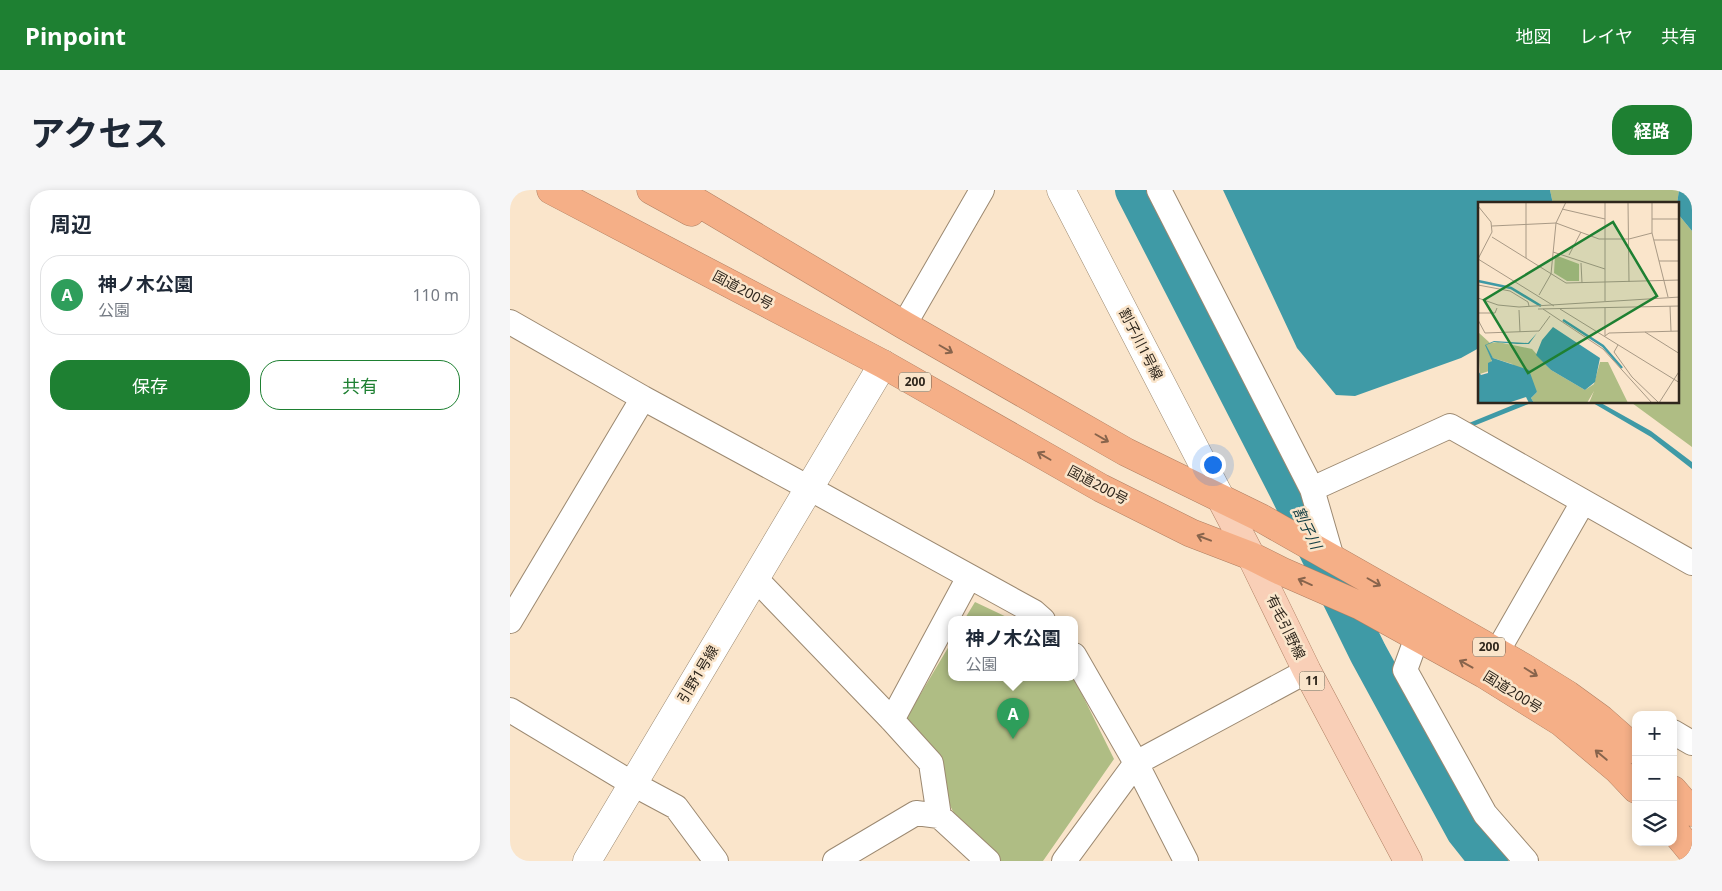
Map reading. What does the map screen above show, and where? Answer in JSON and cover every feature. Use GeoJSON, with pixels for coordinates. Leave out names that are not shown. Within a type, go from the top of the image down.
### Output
{"type":"FeatureCollection","features":[{"type":"Feature","properties":{"kind":"highway","name":"国道200号"},"geometry":{"type":"LineString","coordinates":[[551,190],[883,364],[1101,488],[1191,532],[1252,556],[1281,571],[1361,606],[1484,674],[1561,722],[1618,770],[1632,785]]}},
{"type":"Feature","properties":{"kind":"highway","name":"200"},"geometry":{"type":"LineString","coordinates":[[583,190],[883,364]]}},
{"type":"Feature","properties":{"kind":"highway"},"geometry":{"type":"LineString","coordinates":[[651,190],[904,325]]}},
{"type":"Feature","properties":{"kind":"highway","name":"国道200号"},"geometry":{"type":"LineString","coordinates":[[677,190],[904,325],[1126,452],[1260,518],[1497,652],[1568,695],[1601,719],[1632,746]]}},
{"type":"Feature","properties":{"kind":"highway"},"geometry":{"type":"LineString","coordinates":[[1677,795],[1692,812]]}},
{"type":"Feature","properties":{"kind":"highway"},"geometry":{"type":"LineString","coordinates":[[1677,834],[1692,852]]}},
{"type":"Feature","properties":{"kind":"main road","name":"有毛引野線"},"geometry":{"type":"LineString","coordinates":[[1221,499],[1252,556],[1307,671],[1408,861]]}},
{"type":"Feature","properties":{"kind":"street"},"geometry":{"type":"LineString","coordinates":[[904,325],[982,190]]}},
{"type":"Feature","properties":{"kind":"street","name":"割子川1号線"},"geometry":{"type":"LineString","coordinates":[[1061,190],[1221,499]]}},
{"type":"Feature","properties":{"kind":"street"},"geometry":{"type":"LineString","coordinates":[[1159,190],[1312,489],[1332,558]]}},
{"type":"Feature","properties":{"kind":"street"},"geometry":{"type":"LineString","coordinates":[[510,322],[643,398],[1038,616]]}},
{"type":"Feature","properties":{"kind":"street","name":"引野1号線"},"geometry":{"type":"LineString","coordinates":[[587,861],[883,364]]}},
{"type":"Feature","properties":{"kind":"street"},"geometry":{"type":"LineString","coordinates":[[510,622],[643,398]]}},
{"type":"Feature","properties":{"kind":"street"},"geometry":{"type":"LineString","coordinates":[[1312,489],[1450,426],[1692,563]]}},
{"type":"Feature","properties":{"kind":"street"},"geometry":{"type":"LineString","coordinates":[[1497,652],[1583,502]]}},
{"type":"Feature","properties":{"kind":"street"},"geometry":{"type":"LineString","coordinates":[[892,720],[969,577]]}},
{"type":"Feature","properties":{"kind":"street"},"geometry":{"type":"LineString","coordinates":[[755,578],[931,763],[939,816]]}},
{"type":"Feature","properties":{"kind":"street"},"geometry":{"type":"LineString","coordinates":[[1417,637],[1405,670],[1485,814],[1526,861]]}},
{"type":"Feature","properties":{"kind":"street"},"geometry":{"type":"LineString","coordinates":[[1078,662],[1136,764],[1186,861]]}},
{"type":"Feature","properties":{"kind":"street"},"geometry":{"type":"LineString","coordinates":[[1064,861],[1136,764],[1307,671]]}},
{"type":"Feature","properties":{"kind":"street"},"geometry":{"type":"LineString","coordinates":[[510,710],[633,784],[676,807],[716,861]]}},
{"type":"Feature","properties":{"kind":"street"},"geometry":{"type":"LineString","coordinates":[[1677,734],[1692,743]]}},
{"type":"Feature","properties":{"kind":"street"},"geometry":{"type":"LineString","coordinates":[[835,861],[916,813],[939,816],[988,861]]}},
{"type":"Feature","properties":{"kind":"green space"},"geometry":{"type":"Polygon","coordinates":[[[1550,190],[1679,190],[1677,202],[1553,202],[1550,190]]]}},
{"type":"Feature","properties":{"kind":"green space"},"geometry":{"type":"Polygon","coordinates":[[[1680,216],[1692,231],[1692,447],[1633,404],[1680,404],[1680,216]]]}},
{"type":"Feature","properties":{"kind":"green space"},"geometry":{"type":"Polygon","coordinates":[[[975,602],[1005,616],[966,616],[975,602]]]}},
{"type":"Feature","properties":{"kind":"green space"},"geometry":{"type":"Polygon","coordinates":[[[948,648],[948,681],[1075,681],[1114,759],[1043,861],[1001,861],[956,817],[905,720],[948,648]]]}},
{"type":"Feature","properties":{"kind":"water"},"geometry":{"type":"Polygon","coordinates":[[[1223,190],[1550,190],[1553,202],[1478,202],[1478,349],[1461,358],[1355,396],[1336,395],[1297,348],[1223,190]]]}},
{"type":"Feature","properties":{"kind":"water"},"geometry":{"type":"Polygon","coordinates":[[[1679,190],[1692,190],[1692,231],[1680,216],[1680,202],[1677,202],[1679,190]]]}},
{"type":"Feature","properties":{"kind":"water"},"geometry":{"type":"Polygon","coordinates":[[[1516,404],[1528,404],[1471,427],[1469,423],[1516,404]]]}},
{"type":"Feature","properties":{"kind":"water"},"geometry":{"type":"Polygon","coordinates":[[[1595,404],[1603,404],[1651,431],[1692,462],[1692,469],[1651,437],[1595,404]]]}},
{"type":"Feature","properties":{"kind":"waterway","name":"割子川"},"geometry":{"type":"LineString","coordinates":[[1134,190],[1287,488],[1368,653],[1465,831],[1489,861]]}},
{"type":"Feature","properties":{"kind":"place","name":"神ノ木公園"},"geometry":{"type":"Point","coordinates":[1013,739]}}]}
